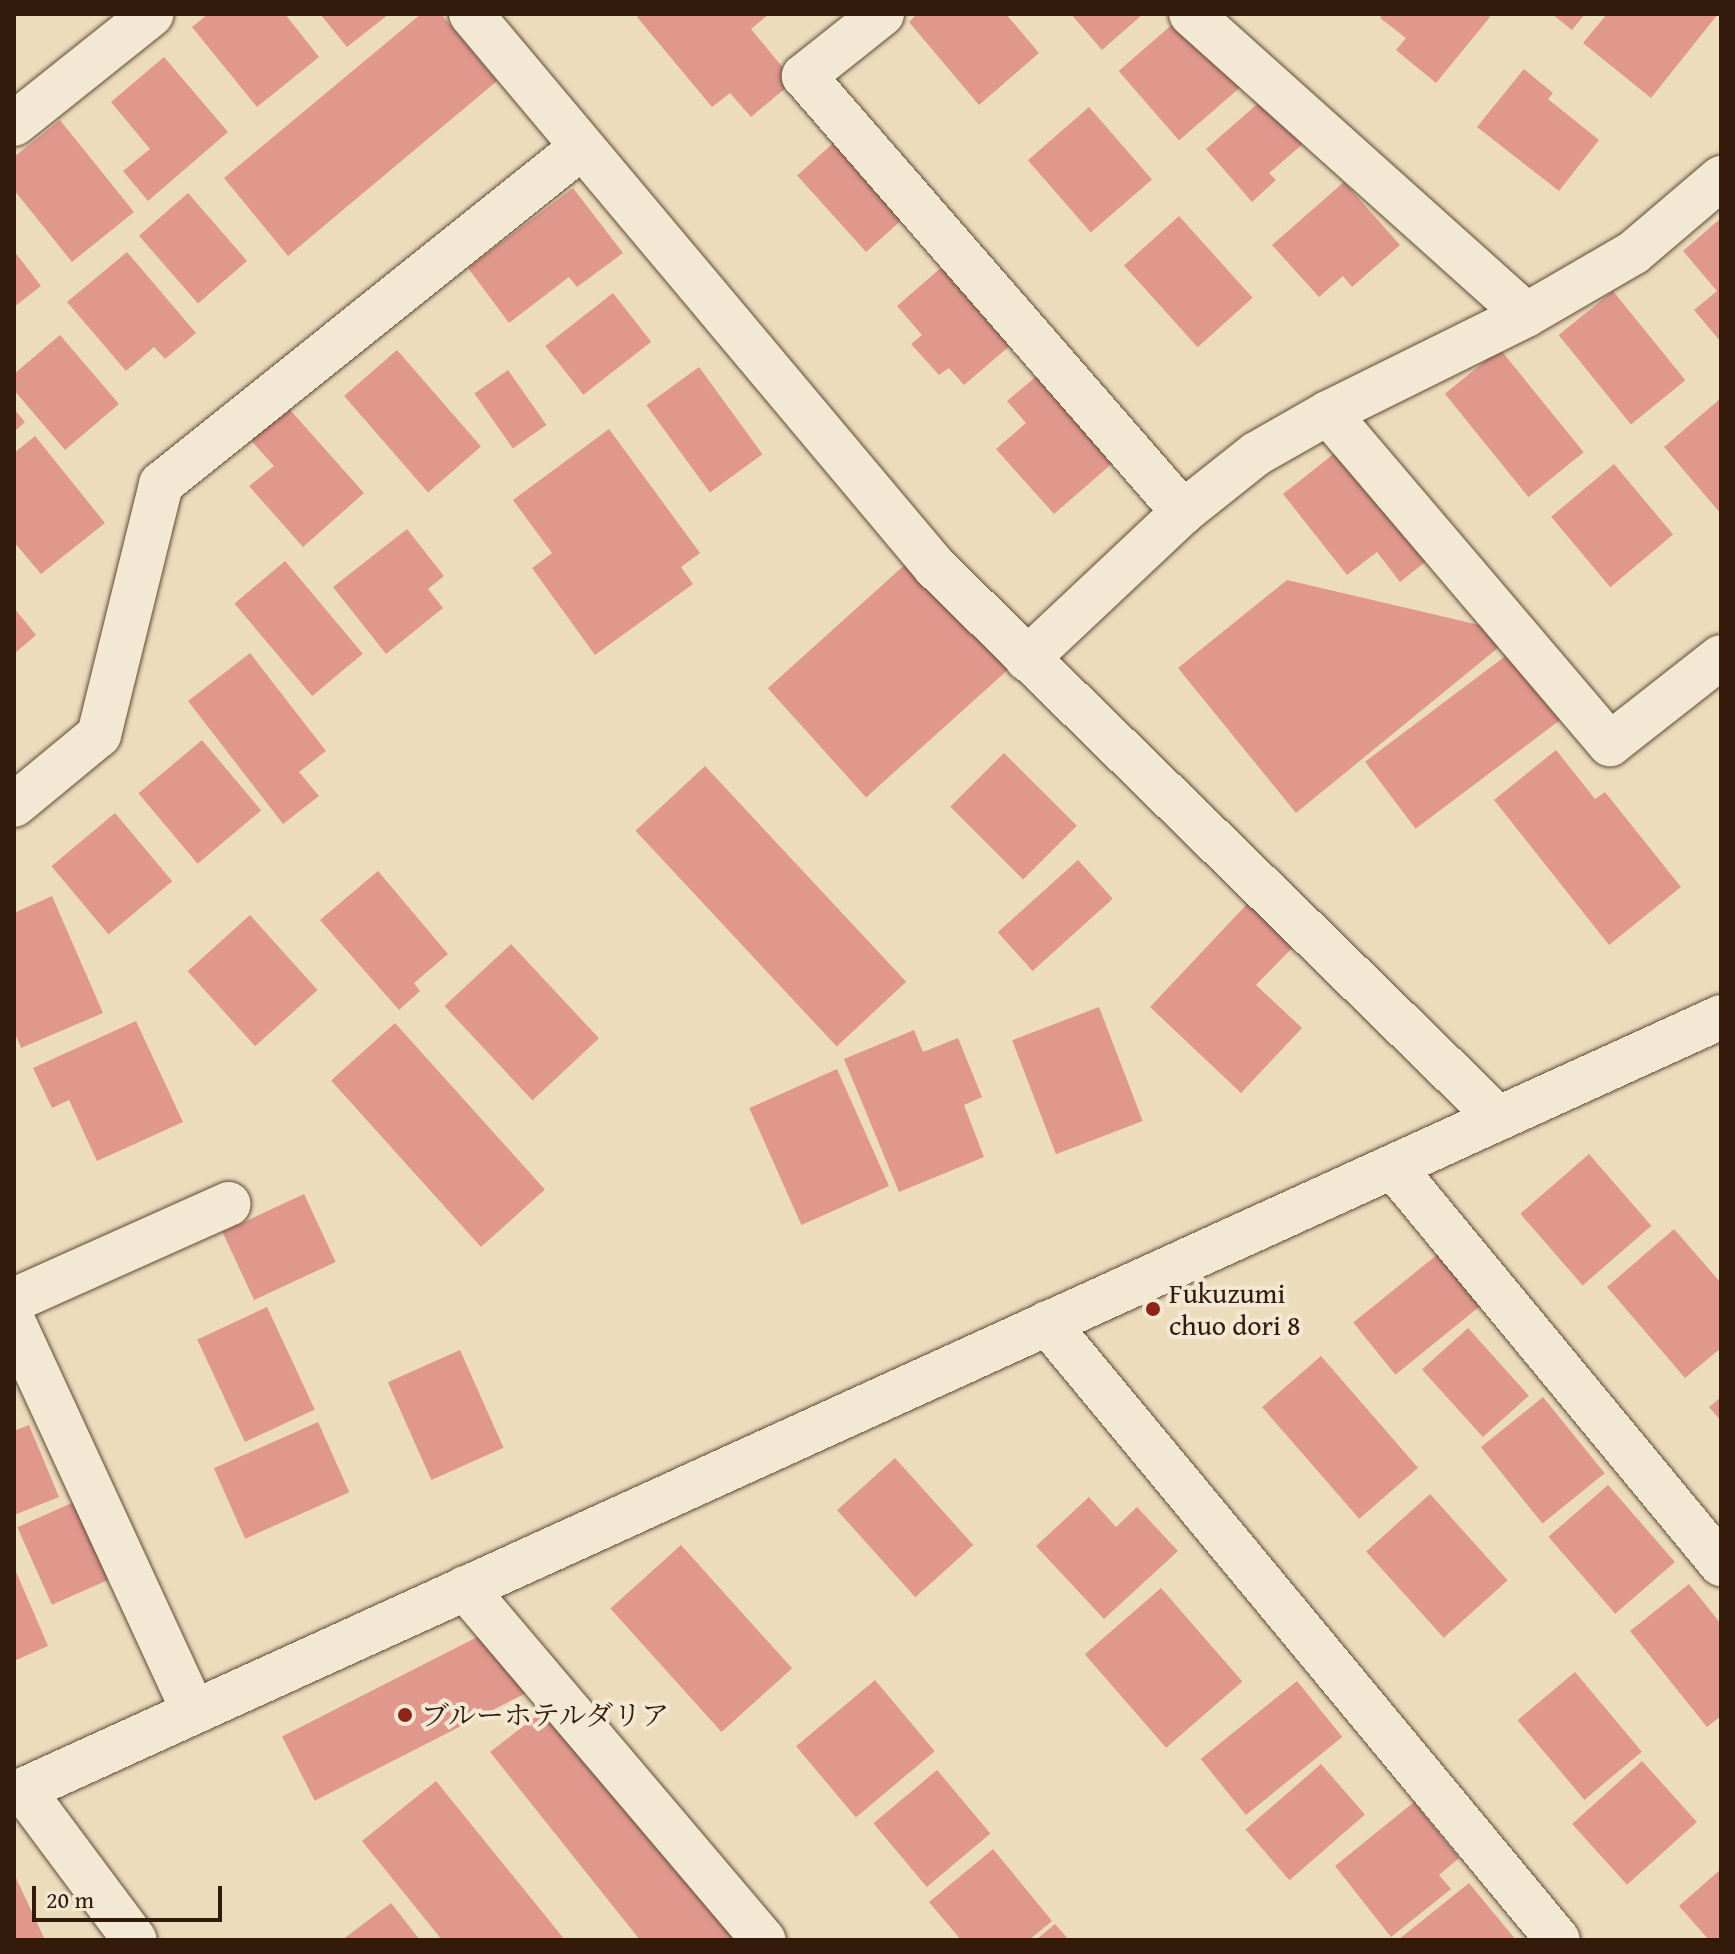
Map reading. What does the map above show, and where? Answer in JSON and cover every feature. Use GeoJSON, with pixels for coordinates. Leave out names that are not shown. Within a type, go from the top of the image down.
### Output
{"type":"FeatureCollection","features":[{"type":"Feature","properties":{"kind":"street"},"geometry":{"type":"LineString","coordinates":[[14,124],[152,14]]}},
{"type":"Feature","properties":{"kind":"street"},"geometry":{"type":"LineString","coordinates":[[471,14],[935,567],[1498,1118]]}},
{"type":"Feature","properties":{"kind":"street"},"geometry":{"type":"LineString","coordinates":[[882,14],[804,76],[1183,512]]}},
{"type":"Feature","properties":{"kind":"street"},"geometry":{"type":"LineString","coordinates":[[1191,14],[1526,315]]}},
{"type":"Feature","properties":{"kind":"street"},"geometry":{"type":"LineString","coordinates":[[14,805],[99,735],[161,484],[582,147]]}},
{"type":"Feature","properties":{"kind":"street"},"geometry":{"type":"LineString","coordinates":[[1027,659],[1183,512],[1256,454],[1328,413],[1526,315],[1633,253],[1721,178]]}},
{"type":"Feature","properties":{"kind":"street"},"geometry":{"type":"LineString","coordinates":[[1328,413],[1610,744],[1721,657]]}},
{"type":"Feature","properties":{"kind":"street"},"geometry":{"type":"LineString","coordinates":[[135,1940],[18,1792],[1721,1017]]}},
{"type":"Feature","properties":{"kind":"street"},"geometry":{"type":"LineString","coordinates":[[1394,1168],[1721,1564]]}},
{"type":"Feature","properties":{"kind":"street"},"geometry":{"type":"LineString","coordinates":[[14,1300],[229,1204]]}},
{"type":"Feature","properties":{"kind":"street"},"geometry":{"type":"LineString","coordinates":[[14,1323],[193,1710]]}},
{"type":"Feature","properties":{"kind":"street"},"geometry":{"type":"LineString","coordinates":[[1047,1323],[1558,1940]]}},
{"type":"Feature","properties":{"kind":"street"},"geometry":{"type":"LineString","coordinates":[[465,1588],[764,1940]]}},
{"type":"Feature","properties":{"kind":"building"},"geometry":{"type":"Polygon","coordinates":[[[208,14],[285,14],[319,57],[257,107],[192,27],[208,14]]]}},
{"type":"Feature","properties":{"kind":"building"},"geometry":{"type":"Polygon","coordinates":[[[320,14],[389,14],[347,47],[320,14]]]}},
{"type":"Feature","properties":{"kind":"building"},"geometry":{"type":"Polygon","coordinates":[[[421,14],[441,14],[497,81],[288,256],[224,178],[421,14]]]}},
{"type":"Feature","properties":{"kind":"building"},"geometry":{"type":"Polygon","coordinates":[[[641,14],[769,14],[751,29],[794,81],[751,117],[730,93],[712,107],[637,17],[641,14]]]}},
{"type":"Feature","properties":{"kind":"building"},"geometry":{"type":"Polygon","coordinates":[[[917,14],[1006,14],[1039,53],[979,105],[909,22],[917,14]]]}},
{"type":"Feature","properties":{"kind":"building"},"geometry":{"type":"Polygon","coordinates":[[[1071,14],[1143,14],[1102,50],[1071,14]]]}},
{"type":"Feature","properties":{"kind":"building"},"geometry":{"type":"Polygon","coordinates":[[[1383,14],[1487,14],[1490,17],[1436,83],[1396,50],[1406,38],[1380,18],[1383,14]]]}},
{"type":"Feature","properties":{"kind":"building"},"geometry":{"type":"Polygon","coordinates":[[[1552,14],[1585,14],[1572,30],[1552,14]]]}},
{"type":"Feature","properties":{"kind":"building"},"geometry":{"type":"Polygon","coordinates":[[[1607,14],[1718,14],[1651,98],[1583,43],[1607,14]]]}},
{"type":"Feature","properties":{"kind":"building"},"geometry":{"type":"Polygon","coordinates":[[[1182,16],[1242,85],[1179,141],[1119,71],[1182,16]]]}},
{"type":"Feature","properties":{"kind":"building"},"geometry":{"type":"Polygon","coordinates":[[[164,57],[228,132],[148,201],[123,171],[150,149],[111,102],[164,57]]]}},
{"type":"Feature","properties":{"kind":"building"},"geometry":{"type":"Polygon","coordinates":[[[1524,69],[1553,93],[1548,99],[1599,140],[1559,191],[1477,127],[1524,69]]]}},
{"type":"Feature","properties":{"kind":"building"},"geometry":{"type":"Polygon","coordinates":[[[1271,92],[1311,137],[1269,173],[1276,180],[1252,202],[1206,149],[1271,92]]]}},
{"type":"Feature","properties":{"kind":"building"},"geometry":{"type":"Polygon","coordinates":[[[1089,107],[1152,179],[1091,233],[1028,160],[1089,107]]]}},
{"type":"Feature","properties":{"kind":"building"},"geometry":{"type":"Polygon","coordinates":[[[60,120],[134,212],[72,262],[14,190],[14,157],[60,120]]]}},
{"type":"Feature","properties":{"kind":"building"},"geometry":{"type":"Polygon","coordinates":[[[841,136],[910,213],[866,252],[797,175],[841,136]]]}},
{"type":"Feature","properties":{"kind":"building"},"geometry":{"type":"Polygon","coordinates":[[[1344,182],[1400,245],[1352,287],[1343,276],[1319,297],[1272,245],[1344,182]]]}},
{"type":"Feature","properties":{"kind":"building"},"geometry":{"type":"Polygon","coordinates":[[[573,188],[623,253],[577,287],[569,277],[509,323],[468,268],[573,188]]]}},
{"type":"Feature","properties":{"kind":"building"},"geometry":{"type":"Polygon","coordinates":[[[188,193],[247,261],[198,304],[139,236],[188,193]]]}},
{"type":"Feature","properties":{"kind":"building"},"geometry":{"type":"Polygon","coordinates":[[[1179,216],[1253,298],[1198,347],[1124,266],[1179,216]]]}},
{"type":"Feature","properties":{"kind":"building"},"geometry":{"type":"Polygon","coordinates":[[[1721,218],[1721,342],[1694,310],[1717,291],[1683,251],[1721,218]]]}},
{"type":"Feature","properties":{"kind":"building"},"geometry":{"type":"Polygon","coordinates":[[[14,251],[41,286],[14,307],[14,251]]]}},
{"type":"Feature","properties":{"kind":"building"},"geometry":{"type":"Polygon","coordinates":[[[127,252],[196,333],[165,359],[154,347],[126,371],[67,302],[127,252]]]}},
{"type":"Feature","properties":{"kind":"building"},"geometry":{"type":"Polygon","coordinates":[[[943,266],[1012,344],[964,385],[949,368],[939,375],[911,344],[922,335],[897,306],[943,266]]]}},
{"type":"Feature","properties":{"kind":"building"},"geometry":{"type":"Polygon","coordinates":[[[1613,291],[1685,380],[1631,424],[1559,335],[1613,291]]]}},
{"type":"Feature","properties":{"kind":"building"},"geometry":{"type":"Polygon","coordinates":[[[613,293],[651,342],[583,395],[545,346],[613,293]]]}},
{"type":"Feature","properties":{"kind":"building"},"geometry":{"type":"Polygon","coordinates":[[[60,335],[119,404],[65,450],[14,390],[14,374],[60,335]]]}},
{"type":"Feature","properties":{"kind":"building"},"geometry":{"type":"Polygon","coordinates":[[[1500,349],[1584,452],[1529,497],[1445,394],[1500,349]]]}},
{"type":"Feature","properties":{"kind":"building"},"geometry":{"type":"Polygon","coordinates":[[[397,350],[481,447],[428,493],[344,396],[397,350]]]}},
{"type":"Feature","properties":{"kind":"building"},"geometry":{"type":"Polygon","coordinates":[[[699,367],[762,454],[710,493],[646,405],[699,367]]]}},
{"type":"Feature","properties":{"kind":"building"},"geometry":{"type":"Polygon","coordinates":[[[508,370],[546,425],[513,448],[474,394],[508,370]]]}},
{"type":"Feature","properties":{"kind":"building"},"geometry":{"type":"Polygon","coordinates":[[[1039,374],[1115,461],[1054,514],[996,449],[1026,423],[1007,401],[1039,374]]]}},
{"type":"Feature","properties":{"kind":"building"},"geometry":{"type":"Polygon","coordinates":[[[1721,398],[1721,514],[1664,447],[1721,398]]]}},
{"type":"Feature","properties":{"kind":"building"},"geometry":{"type":"Polygon","coordinates":[[[284,403],[364,493],[303,547],[249,486],[274,466],[247,436],[284,403]]]}},
{"type":"Feature","properties":{"kind":"building"},"geometry":{"type":"Polygon","coordinates":[[[14,409],[25,422],[14,432],[14,409]]]}},
{"type":"Feature","properties":{"kind":"building"},"geometry":{"type":"Polygon","coordinates":[[[609,429],[700,553],[681,567],[693,584],[595,655],[532,568],[552,553],[513,500],[609,429]]]}},
{"type":"Feature","properties":{"kind":"building"},"geometry":{"type":"Polygon","coordinates":[[[35,436],[105,523],[41,574],[14,542],[14,453],[35,436]]]}},
{"type":"Feature","properties":{"kind":"building"},"geometry":{"type":"Polygon","coordinates":[[[1350,441],[1438,552],[1400,582],[1377,552],[1347,575],[1283,494],[1350,441]]]}},
{"type":"Feature","properties":{"kind":"building"},"geometry":{"type":"Polygon","coordinates":[[[1614,464],[1673,534],[1610,587],[1551,517],[1614,464]]]}},
{"type":"Feature","properties":{"kind":"building"},"geometry":{"type":"Polygon","coordinates":[[[407,529],[444,576],[428,589],[443,608],[386,654],[333,587],[407,529]]]}},
{"type":"Feature","properties":{"kind":"building"},"geometry":{"type":"Polygon","coordinates":[[[285,561],[363,654],[312,696],[234,603],[285,561]]]}},
{"type":"Feature","properties":{"kind":"building"},"geometry":{"type":"Polygon","coordinates":[[[909,561],[1007,670],[866,797],[768,688],[909,561]]]}},
{"type":"Feature","properties":{"kind":"building"},"geometry":{"type":"Polygon","coordinates":[[[1287,580],[1492,628],[1504,643],[1296,813],[1178,668],[1287,580]]]}},
{"type":"Feature","properties":{"kind":"building"},"geometry":{"type":"Polygon","coordinates":[[[14,608],[36,635],[14,654],[14,608]]]}},
{"type":"Feature","properties":{"kind":"building"},"geometry":{"type":"Polygon","coordinates":[[[1520,645],[1571,712],[1416,829],[1365,762],[1520,645]]]}},
{"type":"Feature","properties":{"kind":"building"},"geometry":{"type":"Polygon","coordinates":[[[250,653],[326,751],[299,772],[319,796],[283,824],[188,701],[250,653]]]}},
{"type":"Feature","properties":{"kind":"building"},"geometry":{"type":"Polygon","coordinates":[[[202,740],[261,810],[198,864],[138,793],[202,740]]]}},
{"type":"Feature","properties":{"kind":"building"},"geometry":{"type":"Polygon","coordinates":[[[1556,750],[1595,799],[1605,792],[1681,887],[1609,945],[1494,800],[1556,750]]]}},
{"type":"Feature","properties":{"kind":"building"},"geometry":{"type":"Polygon","coordinates":[[[1004,753],[1077,826],[1023,880],[950,807],[1004,753]]]}},
{"type":"Feature","properties":{"kind":"building"},"geometry":{"type":"Polygon","coordinates":[[[705,766],[906,982],[837,1047],[636,831],[705,766]]]}},
{"type":"Feature","properties":{"kind":"building"},"geometry":{"type":"Polygon","coordinates":[[[115,813],[172,881],[109,935],[51,866],[115,813]]]}},
{"type":"Feature","properties":{"kind":"building"},"geometry":{"type":"Polygon","coordinates":[[[1078,860],[1113,899],[1033,971],[998,932],[1078,860]]]}},
{"type":"Feature","properties":{"kind":"building"},"geometry":{"type":"Polygon","coordinates":[[[378,871],[448,954],[414,983],[420,991],[399,1010],[320,920],[378,871]]]}},
{"type":"Feature","properties":{"kind":"building"},"geometry":{"type":"Polygon","coordinates":[[[52,896],[103,1013],[21,1048],[14,1031],[14,913],[52,896]]]}},
{"type":"Feature","properties":{"kind":"building"},"geometry":{"type":"Polygon","coordinates":[[[1248,903],[1294,946],[1256,985],[1302,1028],[1241,1093],[1150,1007],[1248,903]]]}},
{"type":"Feature","properties":{"kind":"building"},"geometry":{"type":"Polygon","coordinates":[[[250,915],[318,990],[255,1046],[188,971],[250,915]]]}},
{"type":"Feature","properties":{"kind":"building"},"geometry":{"type":"Polygon","coordinates":[[[511,944],[599,1038],[532,1100],[444,1006],[511,944]]]}},
{"type":"Feature","properties":{"kind":"building"},"geometry":{"type":"Polygon","coordinates":[[[1099,1007],[1143,1121],[1056,1154],[1012,1040],[1099,1007]]]}},
{"type":"Feature","properties":{"kind":"building"},"geometry":{"type":"Polygon","coordinates":[[[136,1021],[183,1122],[97,1161],[69,1100],[52,1108],[33,1068],[136,1021]]]}},
{"type":"Feature","properties":{"kind":"building"},"geometry":{"type":"Polygon","coordinates":[[[395,1023],[545,1189],[481,1247],[331,1081],[395,1023]]]}},
{"type":"Feature","properties":{"kind":"building"},"geometry":{"type":"Polygon","coordinates":[[[914,1030],[923,1052],[958,1038],[982,1097],[964,1105],[984,1157],[899,1192],[844,1059],[914,1030]]]}},
{"type":"Feature","properties":{"kind":"building"},"geometry":{"type":"Polygon","coordinates":[[[837,1069],[889,1186],[801,1225],[749,1108],[837,1069]]]}},
{"type":"Feature","properties":{"kind":"building"},"geometry":{"type":"Polygon","coordinates":[[[1589,1154],[1651,1226],[1583,1285],[1520,1214],[1589,1154]]]}},
{"type":"Feature","properties":{"kind":"building"},"geometry":{"type":"Polygon","coordinates":[[[304,1194],[336,1262],[254,1300],[222,1232],[304,1194]]]}},
{"type":"Feature","properties":{"kind":"building"},"geometry":{"type":"Polygon","coordinates":[[[1674,1229],[1721,1283],[1721,1348],[1685,1378],[1607,1287],[1674,1229]]]}},
{"type":"Feature","properties":{"kind":"building"},"geometry":{"type":"Polygon","coordinates":[[[1438,1254],[1480,1306],[1395,1375],[1353,1323],[1438,1254]]]}},
{"type":"Feature","properties":{"kind":"building"},"geometry":{"type":"Polygon","coordinates":[[[267,1307],[315,1409],[245,1442],[197,1340],[267,1307]]]}},
{"type":"Feature","properties":{"kind":"building"},"geometry":{"type":"Polygon","coordinates":[[[1468,1328],[1529,1396],[1483,1437],[1422,1369],[1468,1328]]]}},
{"type":"Feature","properties":{"kind":"building"},"geometry":{"type":"Polygon","coordinates":[[[460,1350],[504,1448],[431,1480],[388,1382],[460,1350]]]}},
{"type":"Feature","properties":{"kind":"building"},"geometry":{"type":"Polygon","coordinates":[[[1321,1356],[1418,1468],[1359,1519],[1262,1407],[1321,1356]]]}},
{"type":"Feature","properties":{"kind":"building"},"geometry":{"type":"Polygon","coordinates":[[[1543,1397],[1605,1473],[1543,1524],[1481,1447],[1543,1397]]]}},
{"type":"Feature","properties":{"kind":"building"},"geometry":{"type":"Polygon","coordinates":[[[1721,1397],[1721,1421],[1709,1407],[1721,1397]]]}},
{"type":"Feature","properties":{"kind":"building"},"geometry":{"type":"Polygon","coordinates":[[[318,1422],[349,1492],[245,1539],[214,1468],[318,1422]]]}},
{"type":"Feature","properties":{"kind":"building"},"geometry":{"type":"Polygon","coordinates":[[[29,1425],[59,1497],[14,1515],[14,1431],[29,1425]]]}},
{"type":"Feature","properties":{"kind":"building"},"geometry":{"type":"Polygon","coordinates":[[[895,1458],[973,1545],[915,1597],[837,1510],[895,1458]]]}},
{"type":"Feature","properties":{"kind":"building"},"geometry":{"type":"Polygon","coordinates":[[[1608,1485],[1675,1562],[1615,1614],[1548,1537],[1608,1485]]]}},
{"type":"Feature","properties":{"kind":"building"},"geometry":{"type":"Polygon","coordinates":[[[1430,1494],[1508,1580],[1444,1638],[1366,1552],[1430,1494]]]}},
{"type":"Feature","properties":{"kind":"building"},"geometry":{"type":"Polygon","coordinates":[[[1089,1497],[1116,1527],[1137,1507],[1178,1551],[1104,1619],[1036,1546],[1089,1497]]]}},
{"type":"Feature","properties":{"kind":"building"},"geometry":{"type":"Polygon","coordinates":[[[74,1502],[109,1580],[52,1605],[17,1527],[74,1502]]]}},
{"type":"Feature","properties":{"kind":"building"},"geometry":{"type":"Polygon","coordinates":[[[681,1545],[792,1668],[721,1732],[610,1609],[681,1545]]]}},
{"type":"Feature","properties":{"kind":"building"},"geometry":{"type":"Polygon","coordinates":[[[14,1567],[48,1646],[14,1661],[14,1567]]]}},
{"type":"Feature","properties":{"kind":"building"},"geometry":{"type":"Polygon","coordinates":[[[1689,1584],[1721,1624],[1721,1716],[1707,1727],[1630,1631],[1689,1584]]]}},
{"type":"Feature","properties":{"kind":"building"},"geometry":{"type":"Polygon","coordinates":[[[1161,1588],[1242,1682],[1166,1748],[1085,1654],[1161,1588]]]}},
{"type":"Feature","properties":{"kind":"building","name":"ブルーホテルダリア"},"geometry":{"type":"Polygon","coordinates":[[[495,1628],[528,1692],[315,1801],[282,1737],[495,1628]]]}},
{"type":"Feature","properties":{"kind":"building"},"geometry":{"type":"Polygon","coordinates":[[[1575,1672],[1642,1752],[1584,1800],[1518,1720],[1575,1672]]]}},
{"type":"Feature","properties":{"kind":"building"},"geometry":{"type":"Polygon","coordinates":[[[875,1680],[935,1751],[856,1817],[796,1746],[875,1680]]]}},
{"type":"Feature","properties":{"kind":"building"},"geometry":{"type":"Polygon","coordinates":[[[1297,1681],[1342,1737],[1246,1815],[1201,1759],[1297,1681]]]}},
{"type":"Feature","properties":{"kind":"building"},"geometry":{"type":"Polygon","coordinates":[[[552,1704],[741,1940],[640,1940],[490,1752],[552,1704]]]}},
{"type":"Feature","properties":{"kind":"building"},"geometry":{"type":"Polygon","coordinates":[[[1642,1761],[1697,1822],[1627,1885],[1572,1824],[1642,1761]]]}},
{"type":"Feature","properties":{"kind":"building"},"geometry":{"type":"Polygon","coordinates":[[[1321,1764],[1365,1815],[1289,1880],[1246,1830],[1321,1764]]]}},
{"type":"Feature","properties":{"kind":"building"},"geometry":{"type":"Polygon","coordinates":[[[937,1770],[990,1834],[927,1887],[873,1823],[937,1770]]]}},
{"type":"Feature","properties":{"kind":"building"},"geometry":{"type":"Polygon","coordinates":[[[436,1781],[565,1940],[442,1940],[362,1841],[436,1781]]]}},
{"type":"Feature","properties":{"kind":"building"},"geometry":{"type":"Polygon","coordinates":[[[1414,1802],[1459,1858],[1439,1875],[1451,1889],[1391,1937],[1335,1866],[1414,1802]]]}},
{"type":"Feature","properties":{"kind":"building"},"geometry":{"type":"Polygon","coordinates":[[[993,1849],[1052,1921],[1029,1940],[961,1940],[929,1902],[993,1849]]]}},
{"type":"Feature","properties":{"kind":"building"},"geometry":{"type":"Polygon","coordinates":[[[1721,1869],[1721,1940],[1709,1940],[1679,1906],[1721,1869]]]}},
{"type":"Feature","properties":{"kind":"building"},"geometry":{"type":"Polygon","coordinates":[[[16,1878],[45,1940],[14,1940],[16,1878]]]}},
{"type":"Feature","properties":{"kind":"building"},"geometry":{"type":"Polygon","coordinates":[[[1469,1883],[1516,1940],[1398,1940],[1469,1883]]]}},
{"type":"Feature","properties":{"kind":"building"},"geometry":{"type":"Polygon","coordinates":[[[391,1903],[420,1940],[342,1940],[391,1903]]]}},
{"type":"Feature","properties":{"kind":"building"},"geometry":{"type":"Polygon","coordinates":[[[1055,1924],[1069,1940],[1036,1940],[1055,1924]]]}},
{"type":"Feature","properties":{"kind":"place","name":"Fukuzumi chuo dori 8"},"geometry":{"type":"Point","coordinates":[1153,1309]}},
{"type":"Feature","properties":{"kind":"place","name":"ブルーホテルダリア"},"geometry":{"type":"Point","coordinates":[405,1715]}}]}
